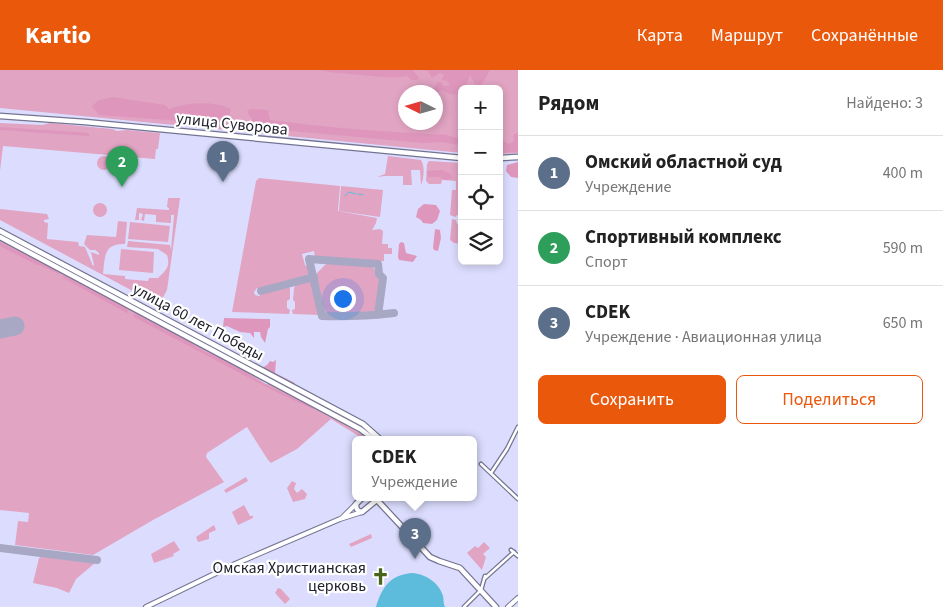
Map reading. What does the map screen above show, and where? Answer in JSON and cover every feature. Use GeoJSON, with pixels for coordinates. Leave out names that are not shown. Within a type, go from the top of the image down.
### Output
{"type":"FeatureCollection","features":[{"type":"Feature","properties":{"kind":"main road","name":"улица Суворова"},"geometry":{"type":"LineString","coordinates":[[0,116],[85,122],[458,158]]}},
{"type":"Feature","properties":{"kind":"main road"},"geometry":{"type":"LineString","coordinates":[[503,158],[518,157]]}},
{"type":"Feature","properties":{"kind":"main road","name":"улица 60 лет Победы"},"geometry":{"type":"LineString","coordinates":[[0,231],[29,250]]}},
{"type":"Feature","properties":{"kind":"main road","name":"улица 60 лет Победы"},"geometry":{"type":"LineString","coordinates":[[0,237],[29,250],[147,312],[370,436]]}},
{"type":"Feature","properties":{"kind":"main road","name":"улица 60 лет Победы"},"geometry":{"type":"LineString","coordinates":[[237,361],[325,404],[362,424],[376,436]]}},
{"type":"Feature","properties":{"kind":"main road"},"geometry":{"type":"LineString","coordinates":[[323,410],[325,404]]}},
{"type":"Feature","properties":{"kind":"main road"},"geometry":{"type":"LineString","coordinates":[[340,519],[359,501]]}},
{"type":"Feature","properties":{"kind":"main road"},"geometry":{"type":"LineString","coordinates":[[146,607],[235,564],[340,519],[362,512],[376,501]]}},
{"type":"Feature","properties":{"kind":"main road"},"geometry":{"type":"LineString","coordinates":[[380,501],[430,556],[436,561],[460,568],[496,607]]}},
{"type":"Feature","properties":{"kind":"main road"},"geometry":{"type":"LineString","coordinates":[[356,504],[357,510],[362,512]]}},
{"type":"Feature","properties":{"kind":"main road"},"geometry":{"type":"LineString","coordinates":[[508,607],[518,598]]}},
{"type":"Feature","properties":{"kind":"street"},"geometry":{"type":"LineString","coordinates":[[491,473],[507,449],[518,427]]}},
{"type":"Feature","properties":{"kind":"street"},"geometry":{"type":"LineString","coordinates":[[481,464],[518,499]]}},
{"type":"Feature","properties":{"kind":"street"},"geometry":{"type":"LineString","coordinates":[[464,607],[481,590],[484,578],[512,551],[518,556]]}},
{"type":"Feature","properties":{"kind":"shaded area"},"geometry":{"type":"Polygon","coordinates":[[[0,70],[518,70],[518,153],[503,154],[503,85],[458,85],[458,153],[0,108],[0,70]]]}},
{"type":"Feature","properties":{"kind":"shaded area"},"geometry":{"type":"Polygon","coordinates":[[[321,70],[413,70],[419,78],[411,80],[407,76],[384,77],[321,70]]]}},
{"type":"Feature","properties":{"kind":"shaded area"},"geometry":{"type":"Polygon","coordinates":[[[421,70],[490,70],[481,85],[475,85],[470,75],[466,85],[458,85],[458,95],[456,95],[443,91],[443,85],[436,85],[440,81],[444,86],[450,85],[447,81],[442,80],[444,75],[440,73],[432,78],[428,71],[421,70]]]}},
{"type":"Feature","properties":{"kind":"shaded area"},"geometry":{"type":"Polygon","coordinates":[[[113,97],[165,105],[169,109],[200,103],[224,106],[231,109],[228,120],[210,123],[99,115],[92,106],[99,100],[113,97]]]}},
{"type":"Feature","properties":{"kind":"shaded area"},"geometry":{"type":"Polygon","coordinates":[[[251,109],[268,110],[270,120],[292,123],[447,135],[458,137],[458,145],[281,130],[254,123],[247,111],[251,109]]]}},
{"type":"Feature","properties":{"kind":"shaded area"},"geometry":{"type":"Polygon","coordinates":[[[0,123],[42,125],[50,123],[117,131],[160,133],[155,159],[3,146],[0,171],[0,123]]]}},
{"type":"Feature","properties":{"kind":"shaded area"},"geometry":{"type":"Polygon","coordinates":[[[0,127],[88,133],[90,135],[0,130],[0,127]]]}},
{"type":"Feature","properties":{"kind":"shaded area"},"geometry":{"type":"Polygon","coordinates":[[[518,133],[518,152],[503,153],[503,139],[509,144],[513,142],[514,134],[518,133]]]}},
{"type":"Feature","properties":{"kind":"shaded area"},"geometry":{"type":"Polygon","coordinates":[[[101,156],[107,156],[111,163],[107,170],[101,170],[97,166],[97,160],[101,156]]]}},
{"type":"Feature","properties":{"kind":"shaded area"},"geometry":{"type":"Polygon","coordinates":[[[388,156],[421,160],[424,172],[421,185],[420,170],[411,170],[412,185],[403,185],[403,176],[377,177],[385,174],[388,156]]]}},
{"type":"Feature","properties":{"kind":"shaded area"},"geometry":{"type":"Polygon","coordinates":[[[429,161],[458,163],[458,215],[455,217],[450,215],[452,190],[456,190],[456,181],[442,180],[441,184],[429,184],[426,181],[427,164],[429,161]]]}},
{"type":"Feature","properties":{"kind":"shaded area"},"geometry":{"type":"Polygon","coordinates":[[[518,162],[518,178],[511,177],[506,171],[507,165],[518,162]]]}},
{"type":"Feature","properties":{"kind":"shaded area"},"geometry":{"type":"Polygon","coordinates":[[[442,170],[451,174],[452,179],[428,177],[427,171],[442,170]]]}},
{"type":"Feature","properties":{"kind":"shaded area"},"geometry":{"type":"Polygon","coordinates":[[[259,178],[340,186],[338,211],[377,218],[372,230],[380,229],[383,231],[382,244],[388,244],[388,248],[392,248],[392,254],[384,254],[384,261],[371,262],[315,257],[314,251],[302,254],[305,265],[312,271],[313,276],[262,290],[257,288],[254,292],[255,295],[259,296],[265,292],[288,286],[290,288],[290,299],[287,301],[287,308],[290,310],[289,314],[232,312],[256,181],[259,178]]]}},
{"type":"Feature","properties":{"kind":"shaded area"},"geometry":{"type":"Polygon","coordinates":[[[341,186],[383,190],[380,217],[339,211],[341,186]]]}},
{"type":"Feature","properties":{"kind":"shaded area"},"geometry":{"type":"Polygon","coordinates":[[[168,198],[180,198],[167,290],[159,305],[0,220],[0,209],[47,214],[49,219],[44,220],[44,222],[48,223],[47,239],[78,242],[79,246],[85,247],[93,266],[91,252],[99,255],[99,253],[95,250],[90,250],[84,244],[87,235],[116,237],[118,221],[127,222],[125,244],[113,246],[106,253],[103,274],[125,276],[125,279],[148,281],[149,278],[158,278],[165,271],[168,266],[167,255],[158,249],[127,247],[128,241],[170,245],[171,250],[174,215],[171,215],[171,223],[156,222],[156,215],[145,214],[144,221],[141,220],[143,214],[139,213],[139,220],[135,220],[137,208],[169,210],[167,207],[168,198]]]}},
{"type":"Feature","properties":{"kind":"shaded area"},"geometry":{"type":"Polygon","coordinates":[[[97,203],[103,203],[107,210],[103,217],[97,217],[93,213],[93,207],[97,203]]]}},
{"type":"Feature","properties":{"kind":"shaded area"},"geometry":{"type":"Polygon","coordinates":[[[424,204],[436,205],[440,211],[437,220],[432,224],[423,223],[416,217],[418,209],[424,204]]]}},
{"type":"Feature","properties":{"kind":"shaded area"},"geometry":{"type":"Polygon","coordinates":[[[452,219],[456,220],[458,224],[458,244],[450,240],[452,219]]]}},
{"type":"Feature","properties":{"kind":"shaded area"},"geometry":{"type":"Polygon","coordinates":[[[130,222],[170,226],[168,242],[128,239],[130,222]]]}},
{"type":"Feature","properties":{"kind":"shaded area"},"geometry":{"type":"Polygon","coordinates":[[[435,229],[440,230],[441,238],[438,251],[433,248],[435,229]]]}},
{"type":"Feature","properties":{"kind":"shaded area"},"geometry":{"type":"Polygon","coordinates":[[[0,240],[238,366],[266,384],[272,384],[364,436],[359,436],[331,419],[297,449],[271,463],[247,427],[207,453],[206,457],[224,482],[93,555],[15,545],[18,521],[28,522],[29,513],[0,510],[0,240]]]}},
{"type":"Feature","properties":{"kind":"shaded area"},"geometry":{"type":"Polygon","coordinates":[[[0,242],[56,270],[61,275],[0,246],[0,242]]]}},
{"type":"Feature","properties":{"kind":"shaded area"},"geometry":{"type":"Polygon","coordinates":[[[401,242],[404,243],[406,253],[417,256],[413,262],[399,260],[399,244],[401,242]]]}},
{"type":"Feature","properties":{"kind":"shaded area"},"geometry":{"type":"Polygon","coordinates":[[[121,249],[154,252],[153,273],[119,270],[121,249]]]}},
{"type":"Feature","properties":{"kind":"shaded area"},"geometry":{"type":"Polygon","coordinates":[[[331,262],[372,266],[381,281],[378,312],[359,316],[336,316],[325,312],[316,274],[331,262]]]}},
{"type":"Feature","properties":{"kind":"shaded area"},"geometry":{"type":"Polygon","coordinates":[[[63,275],[126,308],[129,313],[63,278],[63,275]]]}},
{"type":"Feature","properties":{"kind":"shaded area"},"geometry":{"type":"Polygon","coordinates":[[[309,281],[314,282],[321,315],[293,314],[292,310],[295,309],[295,302],[293,300],[294,288],[296,284],[309,281]]]}},
{"type":"Feature","properties":{"kind":"shaded area"},"geometry":{"type":"Polygon","coordinates":[[[136,313],[191,342],[202,350],[238,367],[264,384],[310,405],[315,410],[278,393],[134,317],[133,315],[136,313]]]}},
{"type":"Feature","properties":{"kind":"shaded area"},"geometry":{"type":"Polygon","coordinates":[[[224,318],[270,319],[270,327],[265,343],[260,332],[254,332],[254,338],[250,333],[240,332],[227,326],[223,327],[224,318]]]}},
{"type":"Feature","properties":{"kind":"shaded area"},"geometry":{"type":"Polygon","coordinates":[[[276,360],[275,373],[295,383],[294,385],[262,368],[270,361],[276,360]]]}},
{"type":"Feature","properties":{"kind":"shaded area"},"geometry":{"type":"Polygon","coordinates":[[[246,477],[248,481],[226,493],[224,490],[246,477]]]}},
{"type":"Feature","properties":{"kind":"shaded area"},"geometry":{"type":"Polygon","coordinates":[[[292,481],[296,483],[294,489],[297,493],[302,489],[307,494],[305,499],[293,502],[287,488],[292,481]]]}},
{"type":"Feature","properties":{"kind":"shaded area"},"geometry":{"type":"Polygon","coordinates":[[[244,505],[253,518],[238,525],[232,512],[244,505]]]}},
{"type":"Feature","properties":{"kind":"shaded area"},"geometry":{"type":"Polygon","coordinates":[[[214,525],[216,530],[209,533],[209,539],[198,542],[196,537],[214,525]]]}},
{"type":"Feature","properties":{"kind":"shaded area"},"geometry":{"type":"Polygon","coordinates":[[[371,534],[372,538],[351,547],[349,544],[371,534]]]}},
{"type":"Feature","properties":{"kind":"shaded area"},"geometry":{"type":"Polygon","coordinates":[[[174,541],[180,550],[173,554],[174,556],[154,563],[151,554],[174,541]]]}},
{"type":"Feature","properties":{"kind":"shaded area"},"geometry":{"type":"Polygon","coordinates":[[[484,542],[490,548],[483,554],[486,557],[482,570],[467,553],[475,546],[478,548],[484,542]]]}},
{"type":"Feature","properties":{"kind":"shaded area"},"geometry":{"type":"Polygon","coordinates":[[[39,558],[95,563],[76,579],[69,593],[57,588],[33,583],[39,558]]]}},
{"type":"Feature","properties":{"kind":"shaded area"},"geometry":{"type":"Polygon","coordinates":[[[278,588],[290,599],[285,604],[275,593],[278,588]]]}},
{"type":"Feature","properties":{"kind":"water"},"geometry":{"type":"Polygon","coordinates":[[[412,573],[422,575],[435,583],[441,591],[445,607],[376,607],[388,583],[398,576],[412,573]]]}},
{"type":"Feature","properties":{"kind":"waterway"},"geometry":{"type":"LineString","coordinates":[[345,196],[349,192],[356,194]]}},
{"type":"Feature","properties":{"kind":"waterway"},"geometry":{"type":"LineString","coordinates":[[358,194],[363,195]]}},
{"type":"Feature","properties":{"kind":"taxiway"},"geometry":{"type":"LineString","coordinates":[[378,315],[383,278],[379,274],[378,264],[309,259],[322,316],[358,316],[376,315],[385,314],[394,313]]}},
{"type":"Feature","properties":{"kind":"taxiway"},"geometry":{"type":"LineString","coordinates":[[261,291],[314,277]]}},
{"type":"Feature","properties":{"kind":"taxiway"},"geometry":{"type":"LineString","coordinates":[[0,548],[97,560]]}},
{"type":"Feature","properties":{"kind":"runway"},"geometry":{"type":"LineString","coordinates":[[0,329],[15,326]]}},
{"type":"Feature","properties":{"kind":"place","name":"Омский областной суд"},"geometry":{"type":"Point","coordinates":[223,182]}},
{"type":"Feature","properties":{"kind":"place","name":"Спортивный комплекс"},"geometry":{"type":"Point","coordinates":[122,187]}},
{"type":"Feature","properties":{"kind":"place","name":"CDEK"},"geometry":{"type":"Point","coordinates":[415,559]}},
{"type":"Feature","properties":{"kind":"place","name":"Омская Христианская церковь"},"geometry":{"type":"Point","coordinates":[380,577]}}]}
